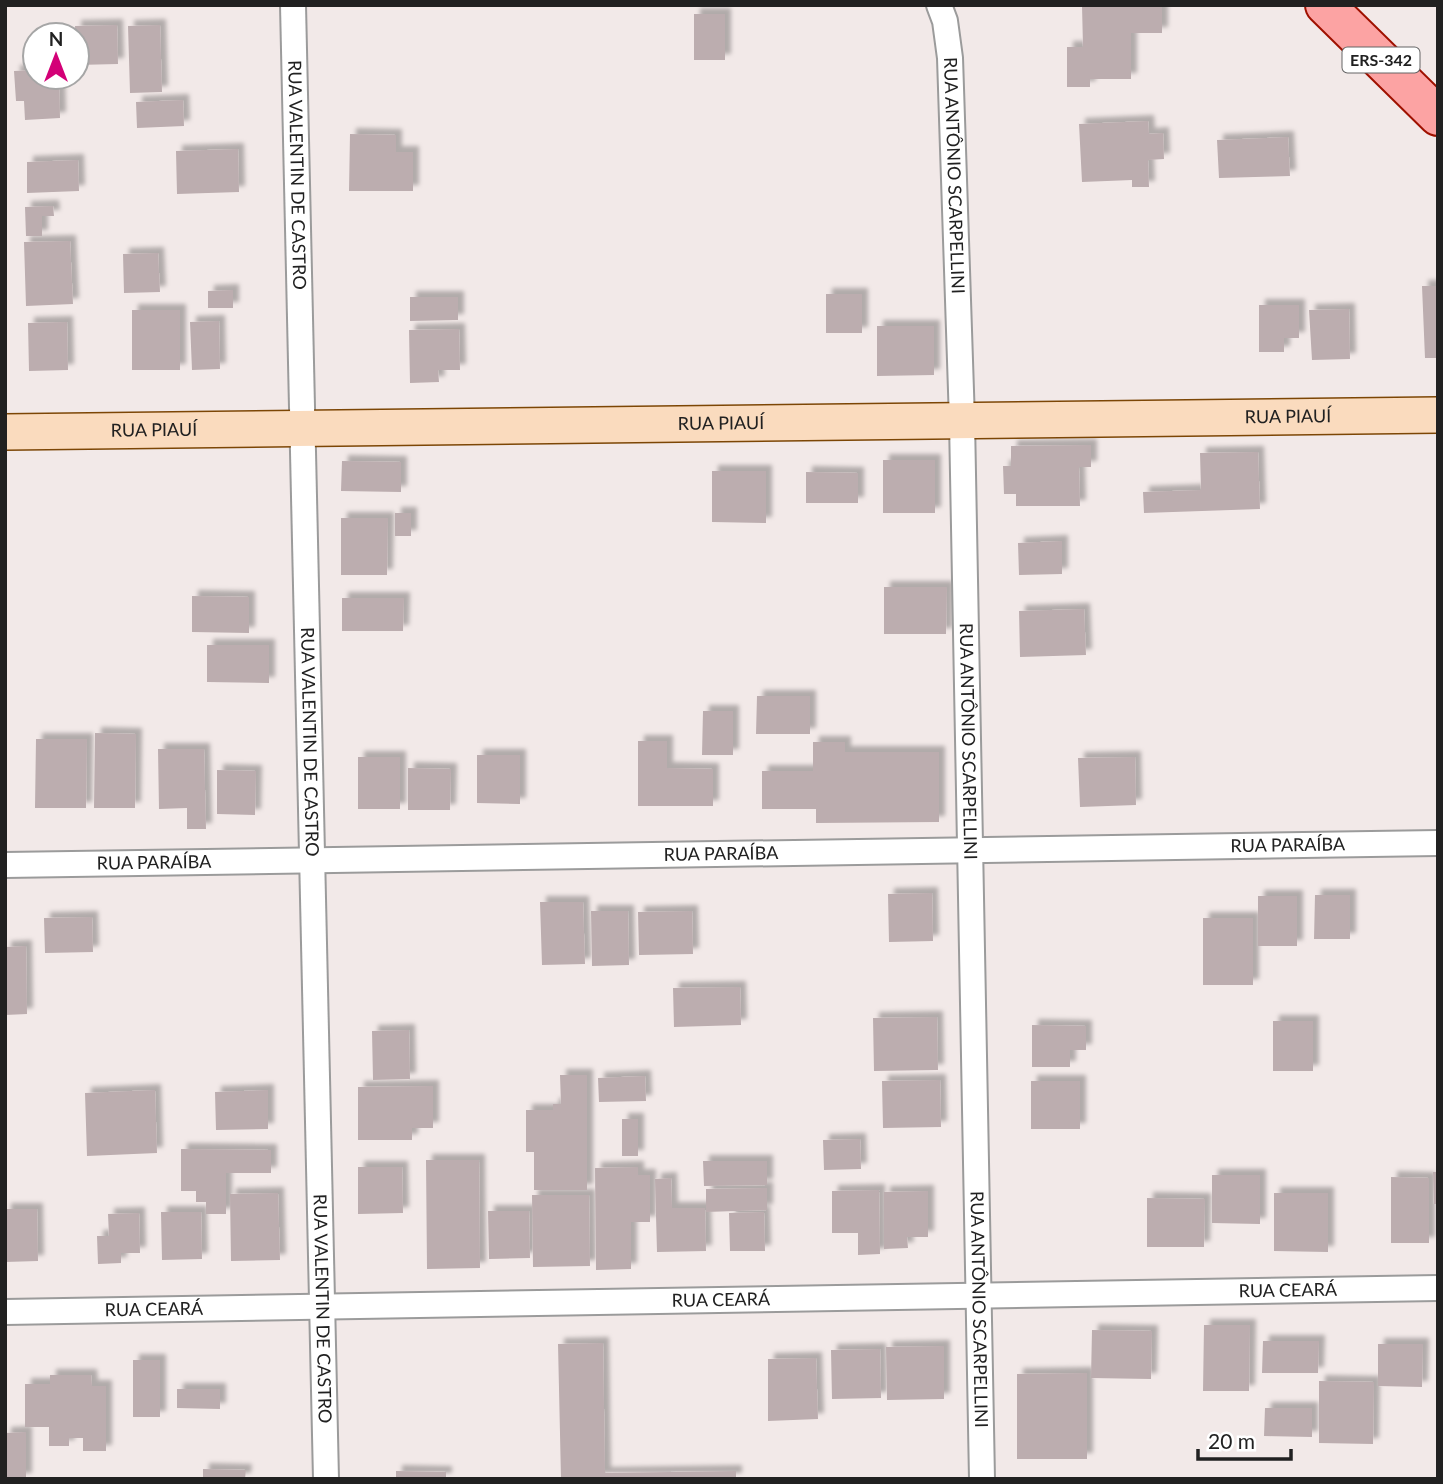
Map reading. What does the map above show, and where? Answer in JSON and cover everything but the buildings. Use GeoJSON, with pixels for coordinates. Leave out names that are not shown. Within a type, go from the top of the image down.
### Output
{"type":"FeatureCollection","features":[{"type":"Feature","properties":{"kind":"main road","name":"ERS-342"},"geometry":{"type":"LineString","coordinates":[[1325,5],[1438,116]]}},
{"type":"Feature","properties":{"kind":"street","name":"RUA VALENTIN DE CASTRO"},"geometry":{"type":"LineString","coordinates":[[293,5],[326,1479]]}},
{"type":"Feature","properties":{"kind":"street","name":"RUA ANTÔNIO SCARPELLINI"},"geometry":{"type":"LineString","coordinates":[[939,5],[945,21],[950,58],[962,421],[982,1479]]}},
{"type":"Feature","properties":{"kind":"street","name":"RUA PIAUÍ"},"geometry":{"type":"LineString","coordinates":[[5,432],[1438,415]]}},
{"type":"Feature","properties":{"kind":"street","name":"RUA PARAÍBA"},"geometry":{"type":"LineString","coordinates":[[5,865],[1438,843]]}},
{"type":"Feature","properties":{"kind":"street","name":"RUA CEARÁ"},"geometry":{"type":"LineString","coordinates":[[5,1312],[1438,1288]]}}]}
